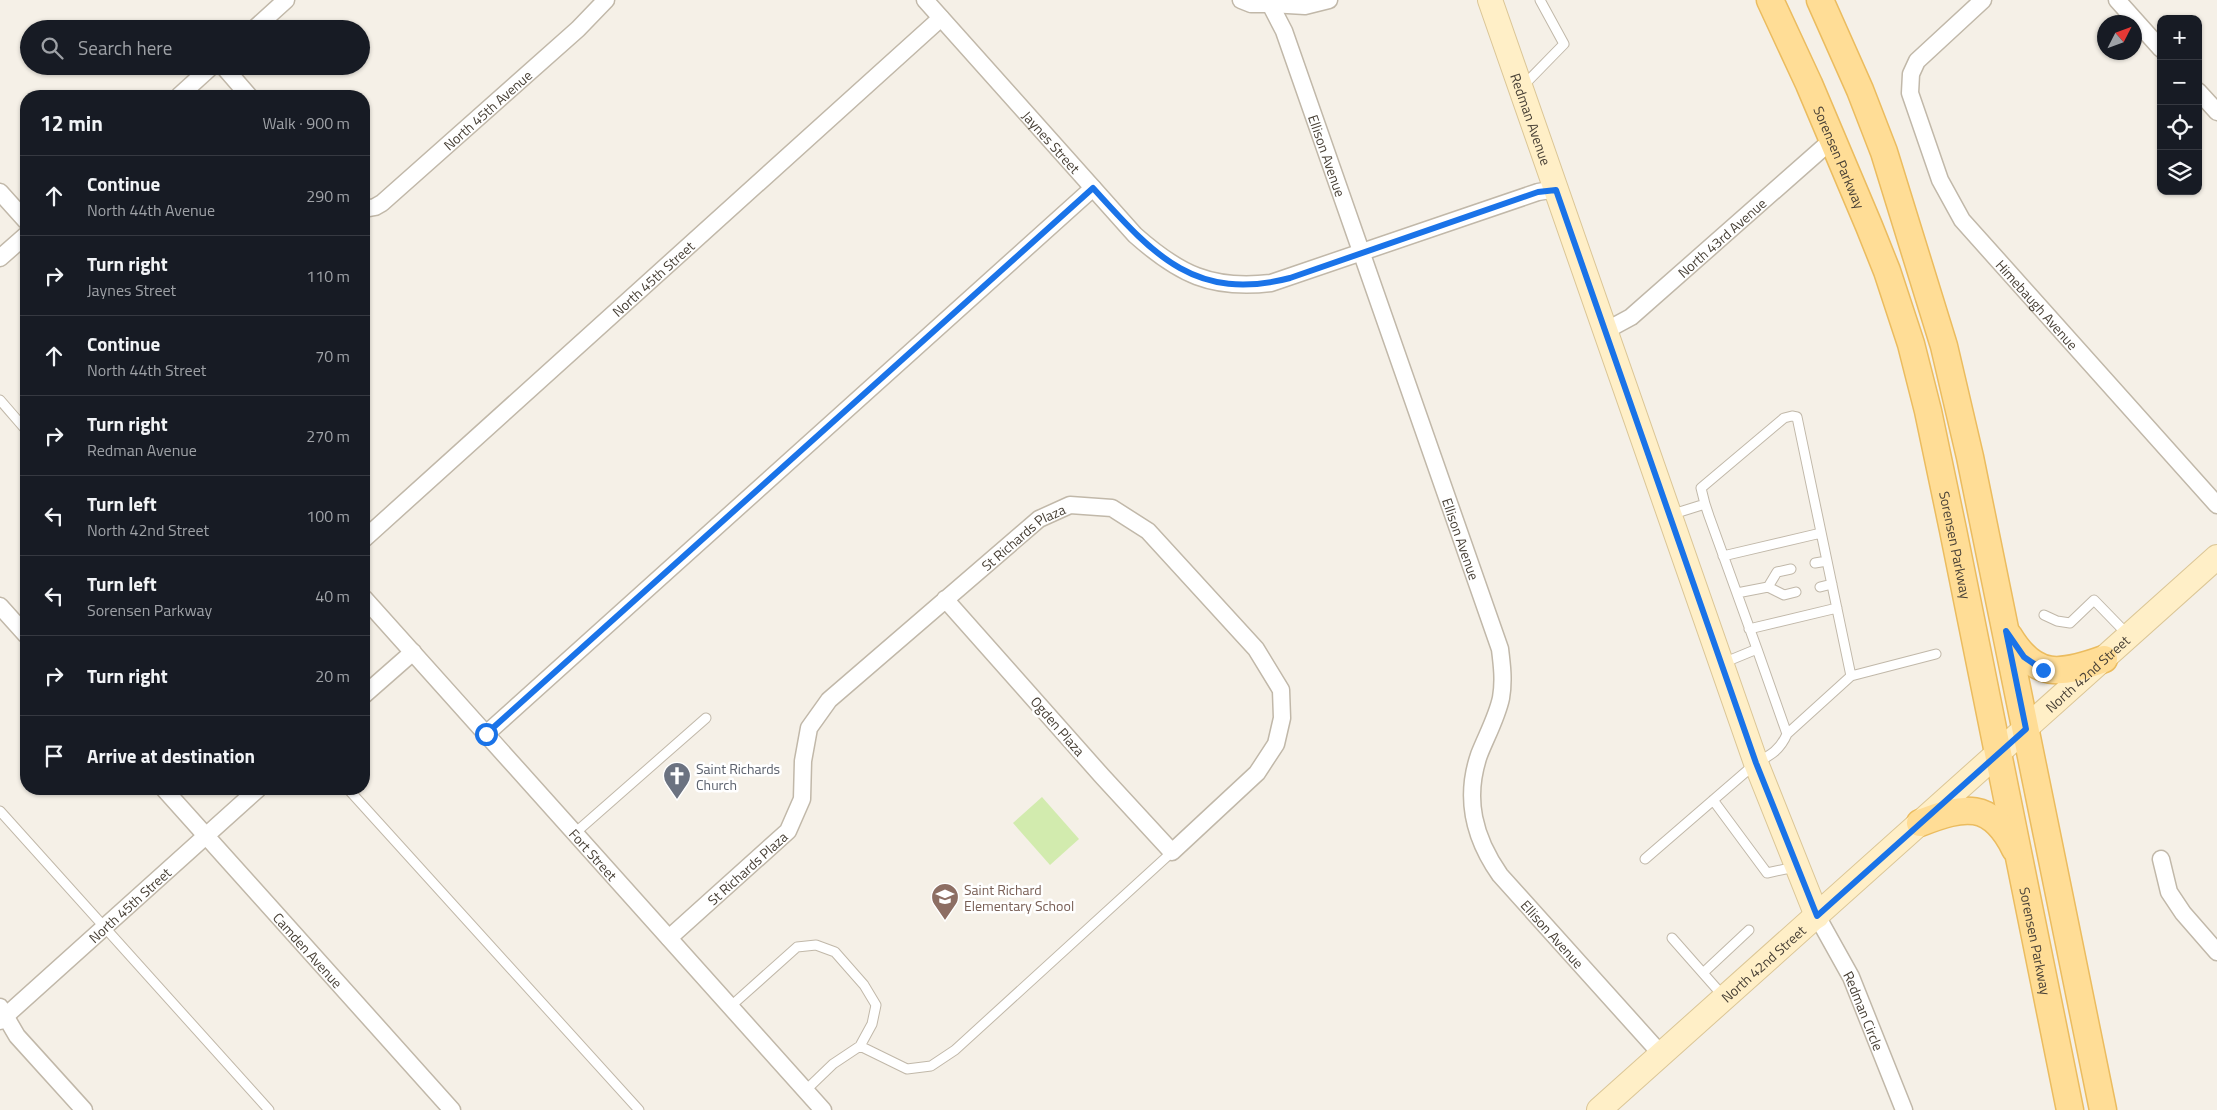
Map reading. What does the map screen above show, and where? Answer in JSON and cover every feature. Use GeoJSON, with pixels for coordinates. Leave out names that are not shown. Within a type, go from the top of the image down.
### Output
{"type":"FeatureCollection","features":[{"type":"Feature","properties":{"kind":"main road","name":"Sorensen Parkway"},"geometry":{"type":"LineString","coordinates":[[1770,0],[1832,139],[1887,271],[1911,344],[1932,430],[1999,752],[2070,1110]]}},
{"type":"Feature","properties":{"kind":"main road"},"geometry":{"type":"LineString","coordinates":[[1820,0],[1860,90],[1884,152],[1944,346],[1970,457],[2103,1110]]}},
{"type":"Feature","properties":{"kind":"main road"},"geometry":{"type":"LineString","coordinates":[[2006,631],[2024,657],[2043,670],[2075,668],[2104,659]]}},
{"type":"Feature","properties":{"kind":"main road"},"geometry":{"type":"LineString","coordinates":[[1920,823],[1948,813],[1967,809],[1980,812],[1991,818],[2002,828],[2022,863]]}},
{"type":"Feature","properties":{"kind":"street"},"geometry":{"type":"LineString","coordinates":[[264,20],[286,0]]}},
{"type":"Feature","properties":{"kind":"street","name":"North 45th Avenue"},"geometry":{"type":"LineString","coordinates":[[370,208],[382,203],[578,29],[606,0]]}},
{"type":"Feature","properties":{"kind":"street","name":"Jaynes Street"},"geometry":{"type":"LineString","coordinates":[[925,0],[1135,234],[1169,263],[1198,277],[1223,284],[1254,285],[1271,283],[1538,192],[1556,190]]}},
{"type":"Feature","properties":{"kind":"street"},"geometry":{"type":"LineString","coordinates":[[1241,0],[1251,4],[1305,6],[1329,0]]}},
{"type":"Feature","properties":{"kind":"street","name":"Himebaugh Avenue"},"geometry":{"type":"LineString","coordinates":[[1983,0],[1917,61],[1911,74],[1910,93],[1937,172],[1949,200],[1962,220],[2217,505]]}},
{"type":"Feature","properties":{"kind":"street"},"geometry":{"type":"LineString","coordinates":[[2117,0],[2157,45]]}},
{"type":"Feature","properties":{"kind":"street","name":"Redman Avenue"},"geometry":{"type":"LineString","coordinates":[[1494,2],[1556,190],[1607,330],[1756,763],[1817,916]]}},
{"type":"Feature","properties":{"kind":"street","name":"Ellison Avenue"},"geometry":{"type":"LineString","coordinates":[[1270,4],[1284,31],[1500,648],[1504,675],[1501,700],[1478,757],[1472,794],[1476,829],[1480,841],[1500,875],[1661,1054]]}},
{"type":"Feature","properties":{"kind":"street","name":"North 45th Street"},"geometry":{"type":"LineString","coordinates":[[370,534],[941,18]]}},
{"type":"Feature","properties":{"kind":"street"},"geometry":{"type":"LineString","coordinates":[[186,90],[202,75]]}},
{"type":"Feature","properties":{"kind":"street"},"geometry":{"type":"LineString","coordinates":[[230,75],[244,90]]}},
{"type":"Feature","properties":{"kind":"street"},"geometry":{"type":"LineString","coordinates":[[2202,95],[2217,112]]}},
{"type":"Feature","properties":{"kind":"street","name":"North 43rd Avenue"},"geometry":{"type":"LineString","coordinates":[[1607,330],[1631,317],[1832,139]]}},
{"type":"Feature","properties":{"kind":"street"},"geometry":{"type":"LineString","coordinates":[[486,734],[1093,188]]}},
{"type":"Feature","properties":{"kind":"street"},"geometry":{"type":"LineString","coordinates":[[0,192],[20,214]]}},
{"type":"Feature","properties":{"kind":"street"},"geometry":{"type":"LineString","coordinates":[[0,258],[20,240]]}},
{"type":"Feature","properties":{"kind":"street","name":"St Richards Plaza"},"geometry":{"type":"LineString","coordinates":[[669,938],[788,831],[802,799],[803,761],[809,728],[829,700],[1039,520],[1070,505],[1112,508],[1148,531],[1256,649],[1282,690],[1282,718],[1276,744],[1257,773],[1172,852]]}},
{"type":"Feature","properties":{"kind":"street","name":"North 42nd Street"},"geometry":{"type":"LineString","coordinates":[[1599,1110],[2217,557]]}},
{"type":"Feature","properties":{"kind":"street","name":"Ogden Plaza"},"geometry":{"type":"LineString","coordinates":[[946,599],[1102,776],[1172,852]]}},
{"type":"Feature","properties":{"kind":"street","name":"Fort Street"},"geometry":{"type":"LineString","coordinates":[[370,605],[823,1110]]}},
{"type":"Feature","properties":{"kind":"street"},"geometry":{"type":"LineString","coordinates":[[0,606],[20,628]]}},
{"type":"Feature","properties":{"kind":"street"},"geometry":{"type":"LineString","coordinates":[[370,690],[413,652]]}},
{"type":"Feature","properties":{"kind":"street","name":"Camden Avenue"},"geometry":{"type":"LineString","coordinates":[[169,795],[452,1110]]}},
{"type":"Feature","properties":{"kind":"street","name":"North 45th Street"},"geometry":{"type":"LineString","coordinates":[[2,1014],[104,927],[251,795]]}},
{"type":"Feature","properties":{"kind":"street"},"geometry":{"type":"LineString","coordinates":[[2162,859],[2169,892],[2183,913],[2217,952]]}},
{"type":"Feature","properties":{"kind":"street","name":"Redman Circle"},"geometry":{"type":"LineString","coordinates":[[1817,916],[1851,977],[1904,1110]]}},
{"type":"Feature","properties":{"kind":"street"},"geometry":{"type":"LineString","coordinates":[[2,1014],[17,1036],[84,1110]]}},
{"type":"Feature","properties":{"kind":"lane"},"geometry":{"type":"LineString","coordinates":[[1521,88],[1564,44],[1540,0]]}},
{"type":"Feature","properties":{"kind":"lane"},"geometry":{"type":"LineString","coordinates":[[0,400],[20,423]]}},
{"type":"Feature","properties":{"kind":"lane"},"geometry":{"type":"LineString","coordinates":[[1787,734],[1700,488],[1784,418],[1792,416],[1797,417],[1851,676]]}},
{"type":"Feature","properties":{"kind":"lane"},"geometry":{"type":"LineString","coordinates":[[1670,515],[1705,504]]}},
{"type":"Feature","properties":{"kind":"lane"},"geometry":{"type":"LineString","coordinates":[[1724,556],[1821,533]]}},
{"type":"Feature","properties":{"kind":"lane"},"geometry":{"type":"LineString","coordinates":[[1815,564],[1827,561]]}},
{"type":"Feature","properties":{"kind":"lane"},"geometry":{"type":"LineString","coordinates":[[1768,587],[1777,572],[1791,569]]}},
{"type":"Feature","properties":{"kind":"lane"},"geometry":{"type":"LineString","coordinates":[[1820,587],[1832,584]]}},
{"type":"Feature","properties":{"kind":"lane"},"geometry":{"type":"LineString","coordinates":[[1737,593],[1768,587],[1784,595],[1796,592]]}},
{"type":"Feature","properties":{"kind":"lane"},"geometry":{"type":"LineString","coordinates":[[2044,615],[2057,621],[2070,623],[2094,600],[2129,636]]}},
{"type":"Feature","properties":{"kind":"lane"},"geometry":{"type":"LineString","coordinates":[[1749,629],[1837,608]]}},
{"type":"Feature","properties":{"kind":"lane"},"geometry":{"type":"LineString","coordinates":[[1722,664],[1757,650]]}},
{"type":"Feature","properties":{"kind":"lane"},"geometry":{"type":"LineString","coordinates":[[1645,859],[1756,763],[1776,752],[1787,734],[1851,676],[1936,654]]}},
{"type":"Feature","properties":{"kind":"lane"},"geometry":{"type":"LineString","coordinates":[[575,833],[706,718]]}},
{"type":"Feature","properties":{"kind":"lane"},"geometry":{"type":"LineString","coordinates":[[353,795],[639,1110]]}},
{"type":"Feature","properties":{"kind":"lane"},"geometry":{"type":"LineString","coordinates":[[1713,800],[1767,873],[1797,867]]}},
{"type":"Feature","properties":{"kind":"lane"},"geometry":{"type":"LineString","coordinates":[[0,811],[269,1110]]}},
{"type":"Feature","properties":{"kind":"lane"},"geometry":{"type":"LineString","coordinates":[[860,1046],[907,1069],[931,1066],[955,1050],[1172,852]]}},
{"type":"Feature","properties":{"kind":"lane"},"geometry":{"type":"LineString","coordinates":[[1703,973],[1749,930]]}},
{"type":"Feature","properties":{"kind":"lane"},"geometry":{"type":"LineString","coordinates":[[1672,938],[1725,998]]}},
{"type":"Feature","properties":{"kind":"lane"},"geometry":{"type":"LineString","coordinates":[[731,1006],[797,948],[816,945],[834,952],[864,985],[876,1004],[872,1024],[860,1046],[833,1064],[806,1090]]}},
{"type":"Feature","properties":{"kind":"green space"},"geometry":{"type":"Polygon","coordinates":[[[1042,797],[1079,839],[1050,865],[1013,823],[1042,797]]]}},
{"type":"Feature","properties":{"kind":"place","name":"Saint Richards Church"},"geometry":{"type":"Point","coordinates":[677,800]}},
{"type":"Feature","properties":{"kind":"place","name":"Saint Richard Elementary School"},"geometry":{"type":"Point","coordinates":[945,921]}},
{"type":"Feature","properties":{"kind":"route"},"geometry":{"type":"LineString","coordinates":[[486,734],[1093,188],[1135,234],[1169,263],[1198,277],[1223,284],[1254,285],[1290,278],[1538,192],[1556,190],[1607,330],[1756,763],[1817,916],[2026,729],[2006,631],[2024,657],[2043,670]]}}]}
